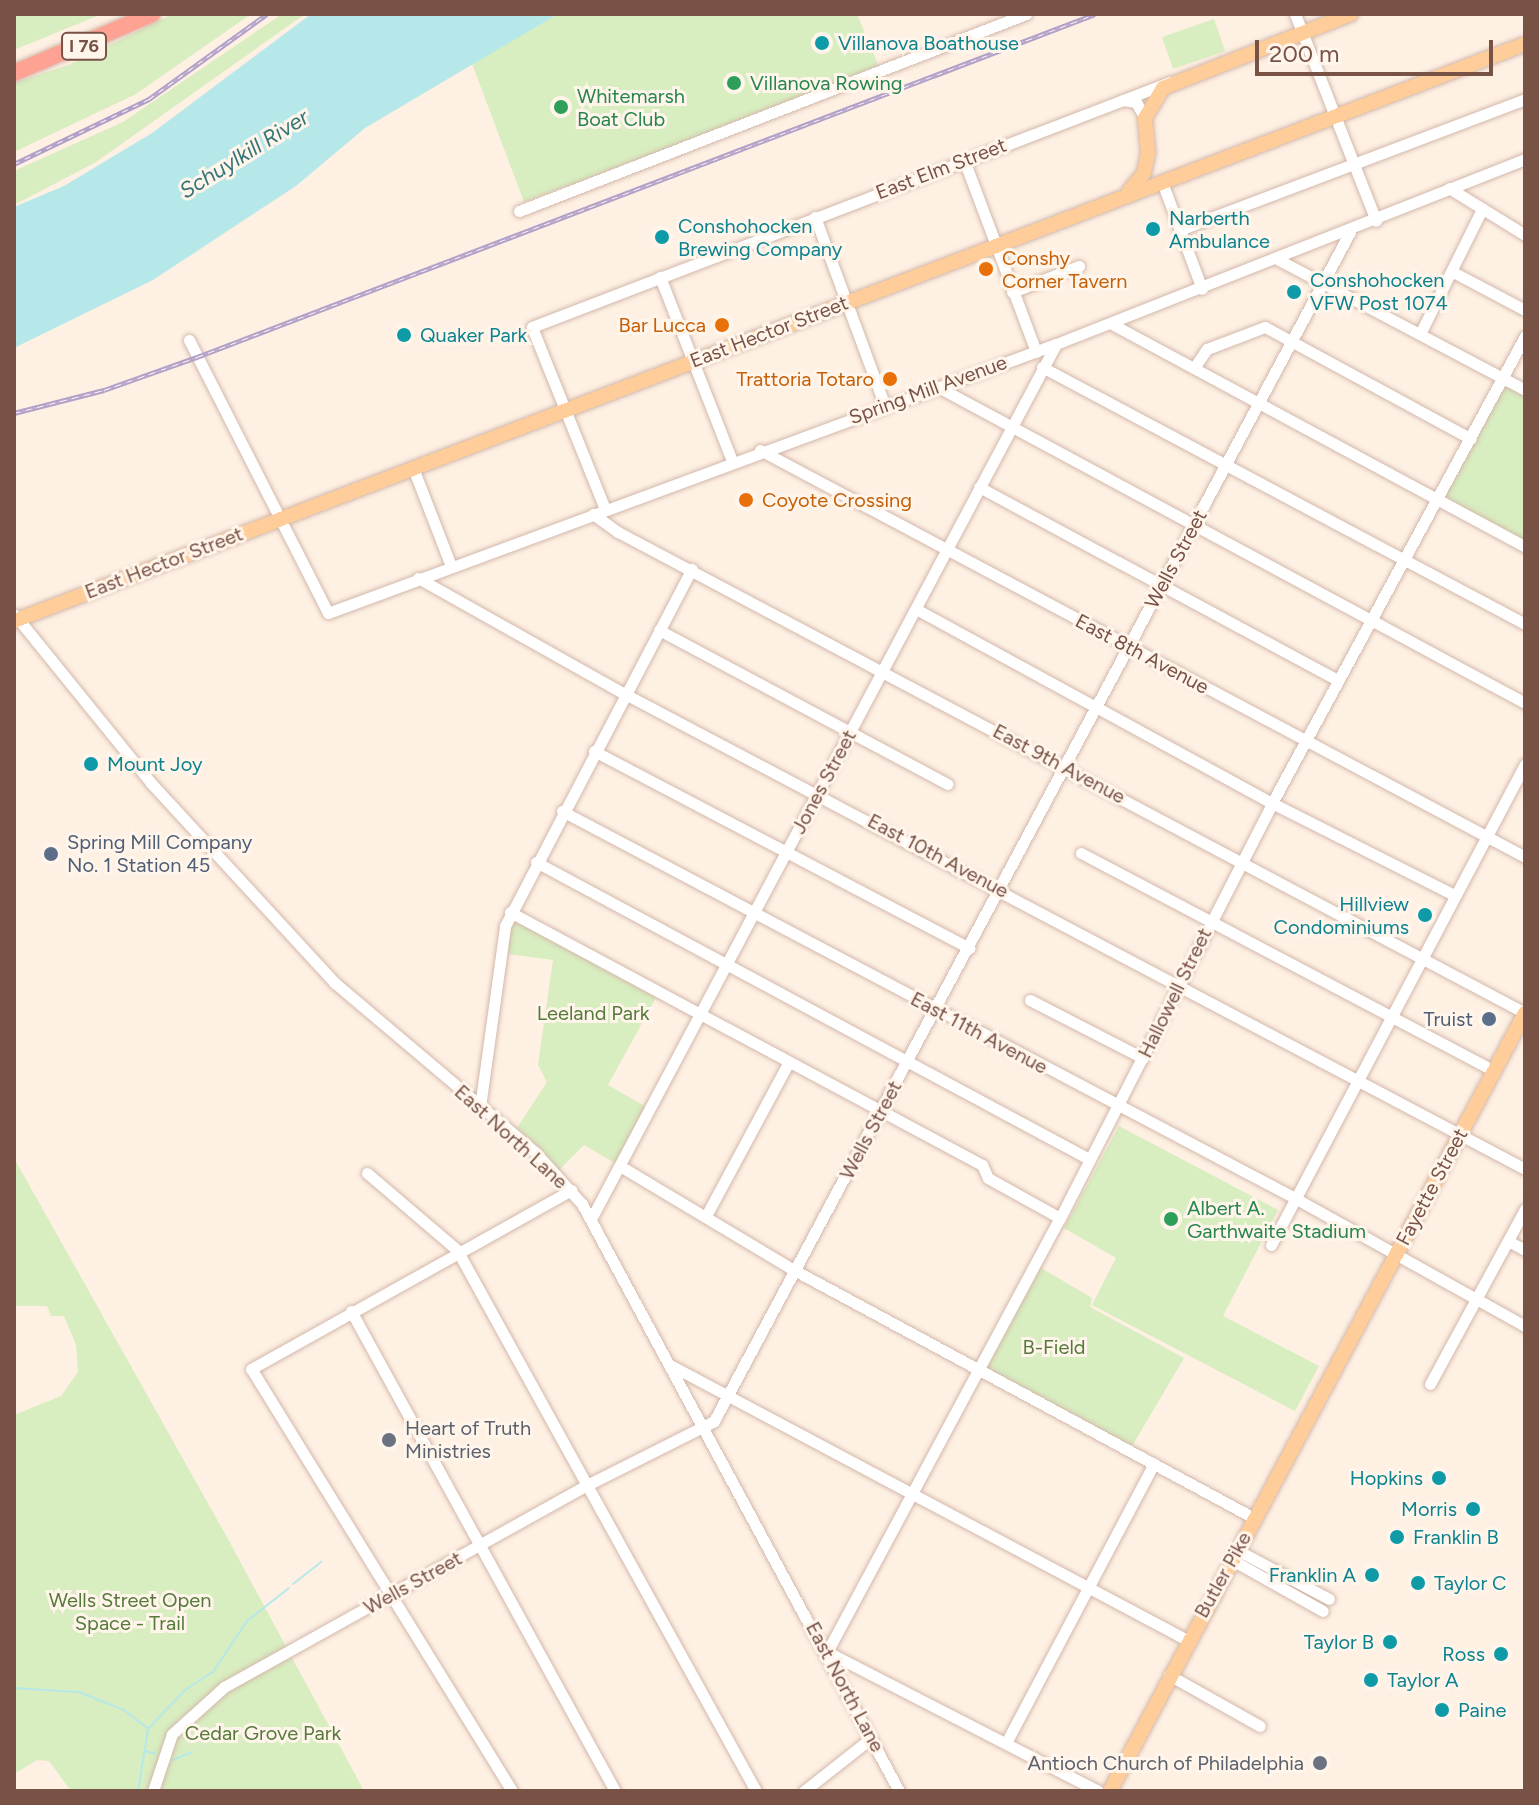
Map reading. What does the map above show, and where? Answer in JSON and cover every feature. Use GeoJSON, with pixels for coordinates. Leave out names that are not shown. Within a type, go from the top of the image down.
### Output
{"type":"FeatureCollection","features":[{"type":"Feature","properties":{"kind":"highway","name":"I 76"},"geometry":{"type":"LineString","coordinates":[[14,62],[129,14]]}},
{"type":"Feature","properties":{"kind":"highway","name":"I 76"},"geometry":{"type":"LineString","coordinates":[[14,73],[152,14]]}},
{"type":"Feature","properties":{"kind":"main road","name":"East Elm Street"},"geometry":{"type":"LineString","coordinates":[[1171,82],[1351,14]]}},
{"type":"Feature","properties":{"kind":"main road","name":"East Hector Street"},"geometry":{"type":"LineString","coordinates":[[15,618],[1525,44]]}},
{"type":"Feature","properties":{"kind":"main road"},"geometry":{"type":"LineString","coordinates":[[1162,182],[1151,174],[1147,161],[1145,118],[1152,101],[1171,82]]}},
{"type":"Feature","properties":{"kind":"main road"},"geometry":{"type":"LineString","coordinates":[[1108,203],[1136,185],[1147,161]]}},
{"type":"Feature","properties":{"kind":"main road","name":"Fayette Street"},"geometry":{"type":"LineString","coordinates":[[1337,1360],[1525,1013]]}},
{"type":"Feature","properties":{"kind":"main road","name":"Butler Pike"},"geometry":{"type":"LineString","coordinates":[[1110,1791],[1337,1360]]}},
{"type":"Feature","properties":{"kind":"street"},"geometry":{"type":"LineString","coordinates":[[519,211],[1026,14]]}},
{"type":"Feature","properties":{"kind":"street"},"geometry":{"type":"LineString","coordinates":[[1295,14],[1376,221]]}},
{"type":"Feature","properties":{"kind":"street","name":"East Elm Street"},"geometry":{"type":"LineString","coordinates":[[566,410],[532,327],[1171,82]]}},
{"type":"Feature","properties":{"kind":"street"},"geometry":{"type":"LineString","coordinates":[[1179,230],[1525,99]]}},
{"type":"Feature","properties":{"kind":"street"},"geometry":{"type":"LineString","coordinates":[[1118,102],[1134,100],[1145,118]]}},
{"type":"Feature","properties":{"kind":"street","name":"Spring Mill Avenue"},"geometry":{"type":"LineString","coordinates":[[280,519],[328,613],[760,450],[1036,352],[1350,232],[1449,188],[1525,159]]}},
{"type":"Feature","properties":{"kind":"street"},"geometry":{"type":"LineString","coordinates":[[964,160],[994,247],[1036,352]]}},
{"type":"Feature","properties":{"kind":"street"},"geometry":{"type":"LineString","coordinates":[[1162,182],[1202,289]]}},
{"type":"Feature","properties":{"kind":"street"},"geometry":{"type":"LineString","coordinates":[[1449,188],[1525,235]]}},
{"type":"Feature","properties":{"kind":"street"},"geometry":{"type":"LineString","coordinates":[[1420,334],[1482,209]]}},
{"type":"Feature","properties":{"kind":"street"},"geometry":{"type":"LineString","coordinates":[[815,217],[885,406]]}},
{"type":"Feature","properties":{"kind":"street","name":"Wells Street"},"geometry":{"type":"LineString","coordinates":[[153,1791],[172,1734],[190,1713],[224,1687],[587,1485],[714,1421],[936,1012],[1063,767],[1165,584],[1290,338],[1350,232]]}},
{"type":"Feature","properties":{"kind":"street"},"geometry":{"type":"LineString","coordinates":[[1277,259],[1525,390]]}},
{"type":"Feature","properties":{"kind":"street"},"geometry":{"type":"LineString","coordinates":[[1012,292],[1079,266]]}},
{"type":"Feature","properties":{"kind":"street"},"geometry":{"type":"LineString","coordinates":[[1453,272],[1525,310]]}},
{"type":"Feature","properties":{"kind":"street"},"geometry":{"type":"LineString","coordinates":[[660,277],[732,461]]}},
{"type":"Feature","properties":{"kind":"street"},"geometry":{"type":"LineString","coordinates":[[1110,323],[1525,546]]}},
{"type":"Feature","properties":{"kind":"street"},"geometry":{"type":"LineString","coordinates":[[1194,368],[1207,349],[1265,327],[1471,439]]}},
{"type":"Feature","properties":{"kind":"street","name":"Hallowell Street"},"geometry":{"type":"LineString","coordinates":[[827,1652],[1060,1218],[1272,803],[1525,336]]}},
{"type":"Feature","properties":{"kind":"street"},"geometry":{"type":"LineString","coordinates":[[189,340],[280,519]]}},
{"type":"Feature","properties":{"kind":"street","name":"Jones Street"},"geometry":{"type":"LineString","coordinates":[[591,1219],[1056,344]]}},
{"type":"Feature","properties":{"kind":"street"},"geometry":{"type":"LineString","coordinates":[[1042,367],[1525,624]]}},
{"type":"Feature","properties":{"kind":"street"},"geometry":{"type":"LineString","coordinates":[[938,387],[1525,703]]}},
{"type":"Feature","properties":{"kind":"street"},"geometry":{"type":"LineString","coordinates":[[566,410],[599,512]]}},
{"type":"Feature","properties":{"kind":"street","name":"East 8th Avenue"},"geometry":{"type":"LineString","coordinates":[[760,450],[1525,857]]}},
{"type":"Feature","properties":{"kind":"street"},"geometry":{"type":"LineString","coordinates":[[413,468],[451,566]]}},
{"type":"Feature","properties":{"kind":"street"},"geometry":{"type":"LineString","coordinates":[[979,487],[1165,584],[1338,680]]}},
{"type":"Feature","properties":{"kind":"street","name":"East 9th Avenue"},"geometry":{"type":"LineString","coordinates":[[599,512],[692,569],[1525,1013]]}},
{"type":"Feature","properties":{"kind":"street"},"geometry":{"type":"LineString","coordinates":[[480,1107],[502,940],[510,912],[692,569]]}},
{"type":"Feature","properties":{"kind":"street","name":"East 10th Avenue"},"geometry":{"type":"LineString","coordinates":[[418,578],[625,694],[1000,889],[1525,1169]]}},
{"type":"Feature","properties":{"kind":"street"},"geometry":{"type":"LineString","coordinates":[[916,609],[1272,803],[1454,895]]}},
{"type":"Feature","properties":{"kind":"street","name":"East North Lane"},"geometry":{"type":"LineString","coordinates":[[15,618],[241,883],[335,983],[571,1190],[591,1219],[705,1426],[899,1791]]}},
{"type":"Feature","properties":{"kind":"street"},"geometry":{"type":"LineString","coordinates":[[659,630],[948,784]]}},
{"type":"Feature","properties":{"kind":"street"},"geometry":{"type":"LineString","coordinates":[[594,751],[969,948]]}},
{"type":"Feature","properties":{"kind":"street"},"geometry":{"type":"LineString","coordinates":[[1271,1245],[1420,955],[1525,764]]}},
{"type":"Feature","properties":{"kind":"street","name":"East 11th Avenue"},"geometry":{"type":"LineString","coordinates":[[562,811],[936,1012],[1293,1197],[1525,1326]]}},
{"type":"Feature","properties":{"kind":"street"},"geometry":{"type":"LineString","coordinates":[[1081,853],[1209,924],[1494,1071]]}},
{"type":"Feature","properties":{"kind":"street"},"geometry":{"type":"LineString","coordinates":[[536,862],[1089,1159]]}},
{"type":"Feature","properties":{"kind":"street"},"geometry":{"type":"LineString","coordinates":[[510,912],[982,1165],[988,1178],[1060,1218]]}},
{"type":"Feature","properties":{"kind":"street"},"geometry":{"type":"LineString","coordinates":[[1030,1000],[1143,1058]]}},
{"type":"Feature","properties":{"kind":"street"},"geometry":{"type":"LineString","coordinates":[[707,1214],[789,1062]]}},
{"type":"Feature","properties":{"kind":"street"},"geometry":{"type":"LineString","coordinates":[[620,1166],[707,1214],[794,1270],[1254,1518]]}},
{"type":"Feature","properties":{"kind":"street"},"geometry":{"type":"LineString","coordinates":[[367,1173],[457,1250],[756,1791]]}},
{"type":"Feature","properties":{"kind":"street"},"geometry":{"type":"LineString","coordinates":[[512,1791],[251,1369],[457,1250],[571,1190]]}},
{"type":"Feature","properties":{"kind":"street"},"geometry":{"type":"LineString","coordinates":[[1430,1384],[1525,1209]]}},
{"type":"Feature","properties":{"kind":"street"},"geometry":{"type":"LineString","coordinates":[[1508,1241],[1525,1250]]}},
{"type":"Feature","properties":{"kind":"street"},"geometry":{"type":"LineString","coordinates":[[351,1311],[615,1791]]}},
{"type":"Feature","properties":{"kind":"street"},"geometry":{"type":"LineString","coordinates":[[670,1365],[1187,1640]]}},
{"type":"Feature","properties":{"kind":"street"},"geometry":{"type":"LineString","coordinates":[[1007,1741],[1154,1463]]}},
{"type":"Feature","properties":{"kind":"street"},"geometry":{"type":"LineString","coordinates":[[1234,1555],[1329,1599]]}},
{"type":"Feature","properties":{"kind":"street"},"geometry":{"type":"LineString","coordinates":[[1234,1555],[1323,1611]]}},
{"type":"Feature","properties":{"kind":"street"},"geometry":{"type":"LineString","coordinates":[[827,1652],[1007,1741],[1098,1791]]}},
{"type":"Feature","properties":{"kind":"street"},"geometry":{"type":"LineString","coordinates":[[1169,1675],[1260,1726]]}},
{"type":"Feature","properties":{"kind":"street"},"geometry":{"type":"LineString","coordinates":[[804,1791],[871,1738]]}},
{"type":"Feature","properties":{"kind":"green space"},"geometry":{"type":"Polygon","coordinates":[[[14,14],[102,14],[14,50],[14,14]]]}},
{"type":"Feature","properties":{"kind":"green space"},"geometry":{"type":"Polygon","coordinates":[[[172,14],[251,14],[136,94],[14,152],[14,83],[71,64],[172,14]]]}},
{"type":"Feature","properties":{"kind":"green space"},"geometry":{"type":"Polygon","coordinates":[[[282,14],[305,14],[96,162],[14,205],[14,171],[123,122],[282,14]]]}},
{"type":"Feature","properties":{"kind":"green space"},"geometry":{"type":"Polygon","coordinates":[[[558,14],[857,14],[880,69],[524,202],[471,61],[558,14]]]}},
{"type":"Feature","properties":{"kind":"green space"},"geometry":{"type":"Polygon","coordinates":[[[1214,19],[1225,51],[1173,69],[1162,37],[1214,19]]]}},
{"type":"Feature","properties":{"kind":"green space"},"geometry":{"type":"Polygon","coordinates":[[[1503,379],[1525,390],[1525,546],[1438,500],[1503,379]]]}},
{"type":"Feature","properties":{"kind":"green space","name":"Leeland Park"},"geometry":{"type":"Polygon","coordinates":[[[510,912],[659,992],[608,1085],[650,1109],[620,1166],[584,1145],[556,1173],[513,1134],[547,1082],[538,1065],[553,960],[500,953],[510,912]]]}},
{"type":"Feature","properties":{"kind":"green space","name":"Albert A. Garthwaite Stadium"},"geometry":{"type":"Polygon","coordinates":[[[1119,1126],[1278,1210],[1223,1316],[1319,1366],[1295,1411],[1092,1305],[1116,1258],[1064,1228],[1119,1126]]]}},
{"type":"Feature","properties":{"kind":"green space","name":"Wells Street Open Space - Trail"},"geometry":{"type":"Polygon","coordinates":[[[14,1158],[228,1539],[364,1791],[71,1791],[49,1761],[37,1760],[14,1774],[14,1415],[61,1396],[78,1372],[76,1345],[64,1316],[51,1316],[47,1306],[14,1306],[14,1158]]]}},
{"type":"Feature","properties":{"kind":"green space","name":"B-Field"},"geometry":{"type":"Polygon","coordinates":[[[1038,1266],[1092,1298],[1090,1307],[1184,1358],[1131,1448],[981,1369],[1038,1266]]]}},
{"type":"Feature","properties":{"kind":"water","name":"Schuylkill River"},"geometry":{"type":"Polygon","coordinates":[[[311,14],[558,14],[365,128],[296,186],[153,280],[14,348],[14,207],[64,186],[152,133],[311,14]]]}},
{"type":"Feature","properties":{"kind":"waterway"},"geometry":{"type":"LineString","coordinates":[[293,1584],[321,1562]]}},
{"type":"Feature","properties":{"kind":"waterway"},"geometry":{"type":"LineString","coordinates":[[14,1688],[79,1692],[124,1710],[148,1729],[185,1690],[213,1672],[247,1621],[289,1588]]}},
{"type":"Feature","properties":{"kind":"waterway"},"geometry":{"type":"LineString","coordinates":[[138,1791],[148,1729]]}},
{"type":"Feature","properties":{"kind":"waterway"},"geometry":{"type":"LineString","coordinates":[[146,1751],[155,1754]]}},
{"type":"Feature","properties":{"kind":"waterway"},"geometry":{"type":"LineString","coordinates":[[173,1760],[192,1752]]}},
{"type":"Feature","properties":{"kind":"railway"},"geometry":{"type":"LineString","coordinates":[[14,164],[149,99],[267,14]]}},
{"type":"Feature","properties":{"kind":"railway"},"geometry":{"type":"LineString","coordinates":[[14,413],[104,390],[197,357],[1095,14]]}},
{"type":"Feature","properties":{"kind":"place","name":"Villanova Boathouse"},"geometry":{"type":"Point","coordinates":[822,43]}},
{"type":"Feature","properties":{"kind":"place","name":"Villanova Rowing"},"geometry":{"type":"Point","coordinates":[734,83]}},
{"type":"Feature","properties":{"kind":"place","name":"Whitemarsh Boat Club"},"geometry":{"type":"Point","coordinates":[561,107]}},
{"type":"Feature","properties":{"kind":"place","name":"Narberth Ambulance"},"geometry":{"type":"Point","coordinates":[1153,229]}},
{"type":"Feature","properties":{"kind":"place","name":"Conshohocken Brewing Company"},"geometry":{"type":"Point","coordinates":[662,237]}},
{"type":"Feature","properties":{"kind":"place","name":"Conshy Corner Tavern"},"geometry":{"type":"Point","coordinates":[986,269]}},
{"type":"Feature","properties":{"kind":"place","name":"Conshohocken VFW Post 1074"},"geometry":{"type":"Point","coordinates":[1294,292]}},
{"type":"Feature","properties":{"kind":"place","name":"Bar Lucca"},"geometry":{"type":"Point","coordinates":[722,325]}},
{"type":"Feature","properties":{"kind":"place","name":"Quaker Park"},"geometry":{"type":"Point","coordinates":[404,335]}},
{"type":"Feature","properties":{"kind":"place","name":"Trattoria Totaro"},"geometry":{"type":"Point","coordinates":[890,379]}},
{"type":"Feature","properties":{"kind":"place","name":"Coyote Crossing"},"geometry":{"type":"Point","coordinates":[746,500]}},
{"type":"Feature","properties":{"kind":"place","name":"Mount Joy"},"geometry":{"type":"Point","coordinates":[91,764]}},
{"type":"Feature","properties":{"kind":"place","name":"Spring Mill Company No. 1 Station 45"},"geometry":{"type":"Point","coordinates":[51,854]}},
{"type":"Feature","properties":{"kind":"place","name":"Hillview Condominiums"},"geometry":{"type":"Point","coordinates":[1425,915]}},
{"type":"Feature","properties":{"kind":"place","name":"Truist"},"geometry":{"type":"Point","coordinates":[1489,1019]}},
{"type":"Feature","properties":{"kind":"place","name":"Albert A. Garthwaite Stadium"},"geometry":{"type":"Point","coordinates":[1171,1219]}},
{"type":"Feature","properties":{"kind":"place","name":"Heart of Truth Ministries"},"geometry":{"type":"Point","coordinates":[389,1440]}},
{"type":"Feature","properties":{"kind":"place","name":"Hopkins"},"geometry":{"type":"Point","coordinates":[1439,1478]}},
{"type":"Feature","properties":{"kind":"place","name":"Morris"},"geometry":{"type":"Point","coordinates":[1473,1509]}},
{"type":"Feature","properties":{"kind":"place","name":"Franklin B"},"geometry":{"type":"Point","coordinates":[1397,1537]}},
{"type":"Feature","properties":{"kind":"place","name":"Franklin A"},"geometry":{"type":"Point","coordinates":[1372,1575]}},
{"type":"Feature","properties":{"kind":"place","name":"Taylor C"},"geometry":{"type":"Point","coordinates":[1418,1583]}},
{"type":"Feature","properties":{"kind":"place","name":"Taylor B"},"geometry":{"type":"Point","coordinates":[1390,1642]}},
{"type":"Feature","properties":{"kind":"place","name":"Ross"},"geometry":{"type":"Point","coordinates":[1501,1654]}},
{"type":"Feature","properties":{"kind":"place","name":"Taylor A"},"geometry":{"type":"Point","coordinates":[1371,1680]}},
{"type":"Feature","properties":{"kind":"place","name":"Paine"},"geometry":{"type":"Point","coordinates":[1442,1710]}},
{"type":"Feature","properties":{"kind":"place","name":"Antioch Church of Philadelphia"},"geometry":{"type":"Point","coordinates":[1320,1763]}},
{"type":"Feature","properties":{"kind":"park label","name":"Cedar Grove Park"},"geometry":{"type":"Point","coordinates":[263,1733]}}]}
